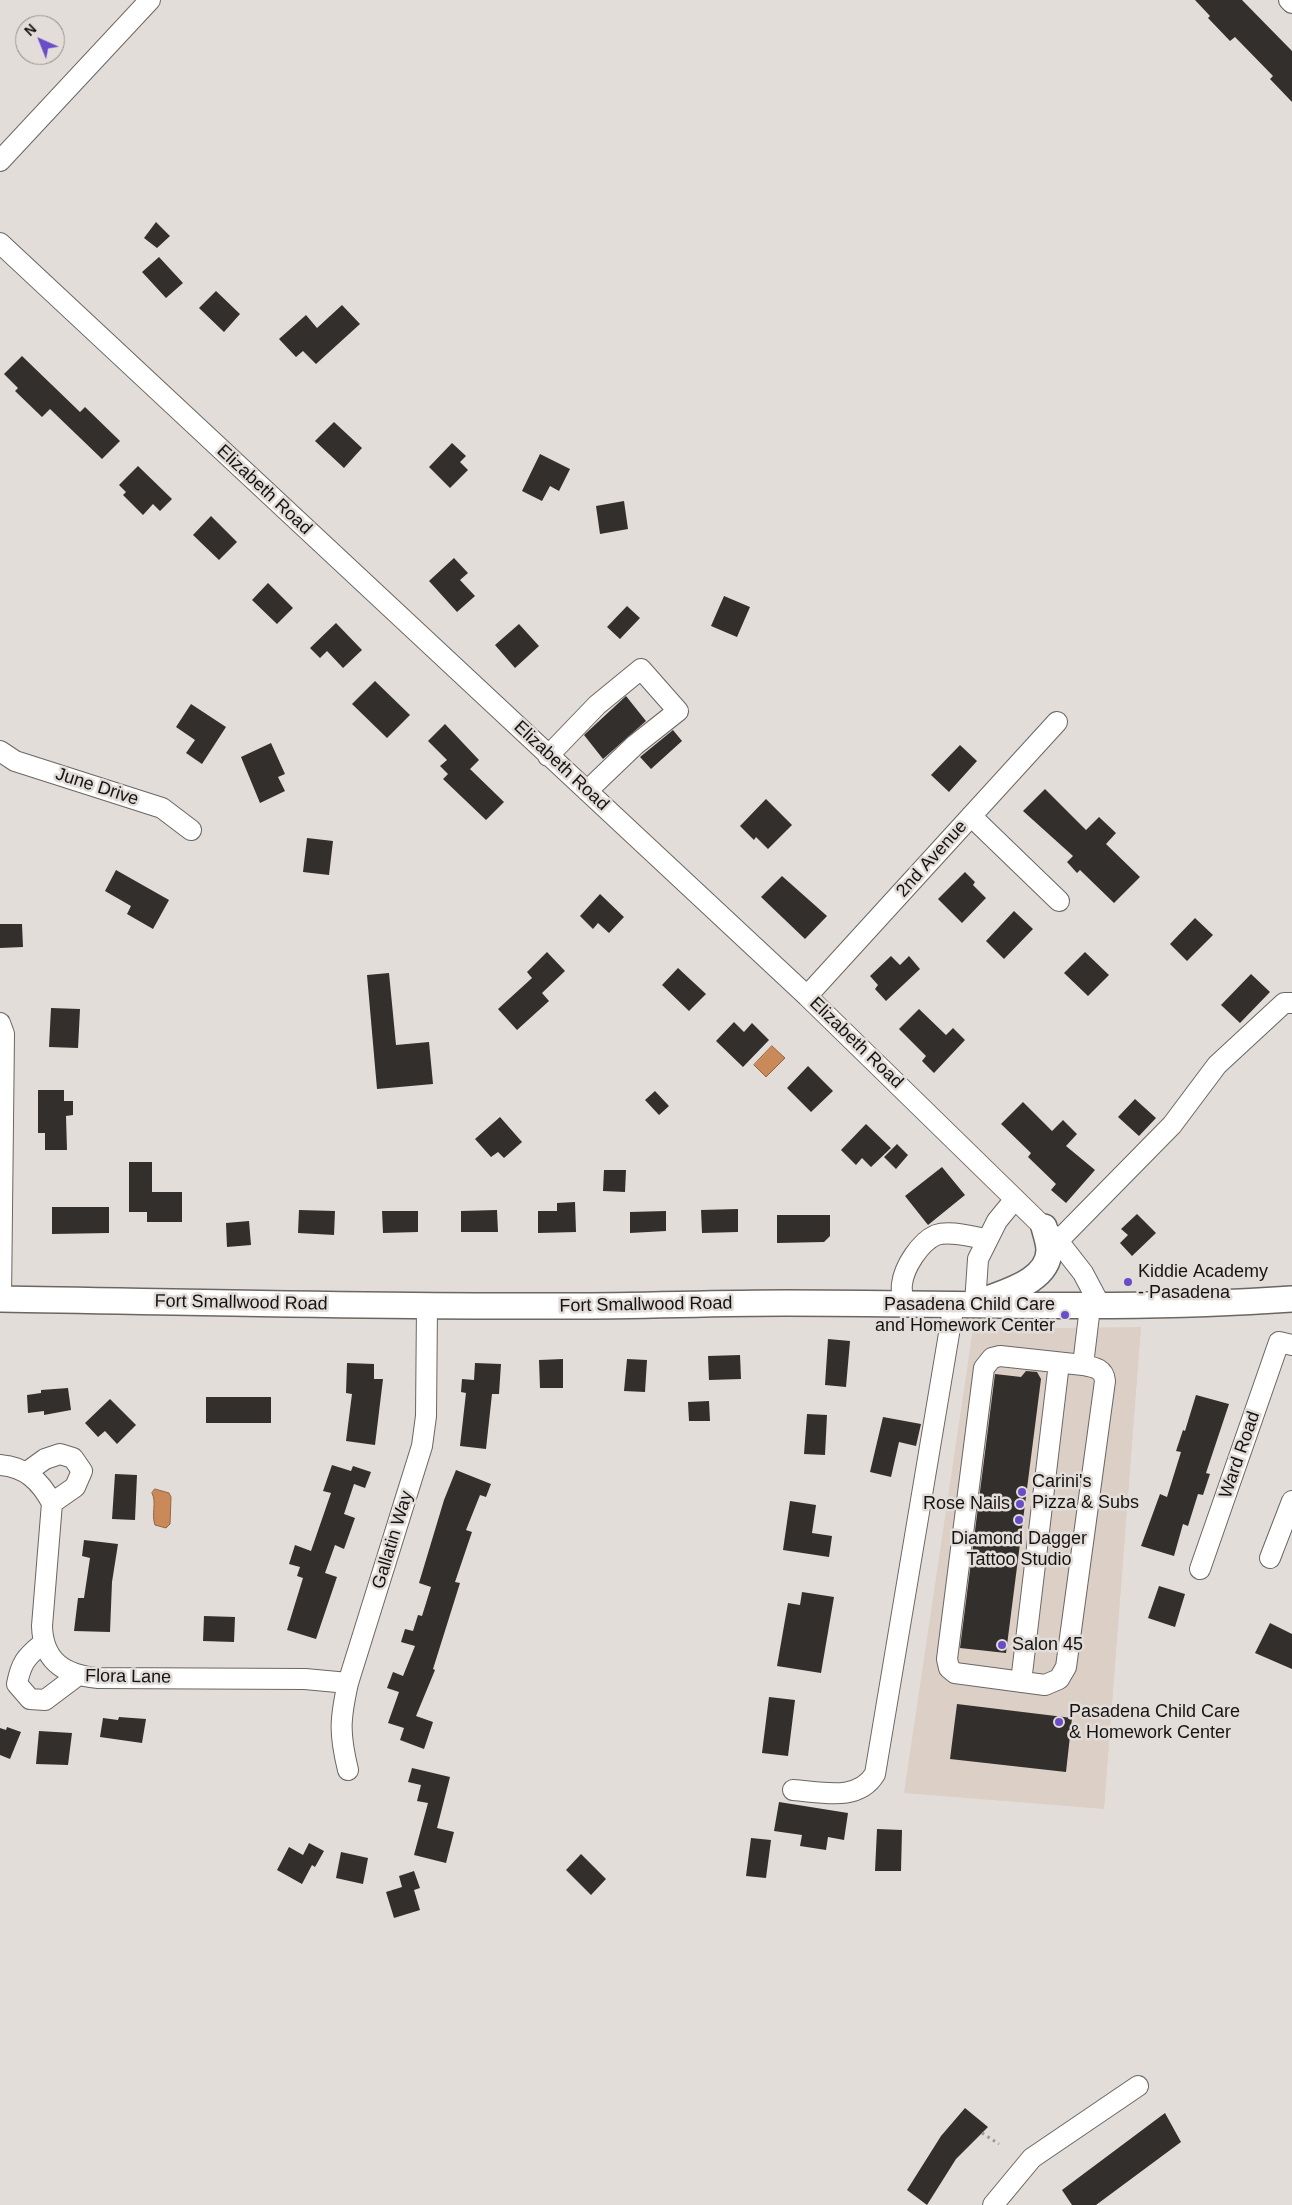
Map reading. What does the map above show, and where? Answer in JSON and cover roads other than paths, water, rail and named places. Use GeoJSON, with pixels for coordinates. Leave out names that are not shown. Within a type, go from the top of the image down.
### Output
{"type":"FeatureCollection","features":[{"type":"Feature","properties":{"kind":"main road"},"geometry":{"type":"LineString","coordinates":[[964,1304],[1027,1282],[1044,1269],[1051,1234]]}},
{"type":"Feature","properties":{"kind":"main road","name":"Fort Smallwood Road"},"geometry":{"type":"LineString","coordinates":[[0,1299],[427,1306],[964,1304],[1096,1307],[1207,1305],[1292,1299]]}},
{"type":"Feature","properties":{"kind":"street"},"geometry":{"type":"LineString","coordinates":[[0,161],[150,0]]}},
{"type":"Feature","properties":{"kind":"street"},"geometry":{"type":"LineString","coordinates":[[1289,0],[1292,3]]}},
{"type":"Feature","properties":{"kind":"street","name":"Elizabeth Road"},"geometry":{"type":"LineString","coordinates":[[0,243],[807,996],[1051,1234],[1083,1273],[1096,1307]]}},
{"type":"Feature","properties":{"kind":"street"},"geometry":{"type":"LineString","coordinates":[[548,756],[597,705],[641,669],[678,710],[635,745],[587,791]]}},
{"type":"Feature","properties":{"kind":"street","name":"2nd Avenue"},"geometry":{"type":"LineString","coordinates":[[807,996],[1057,722]]}},
{"type":"Feature","properties":{"kind":"street","name":"June Drive"},"geometry":{"type":"LineString","coordinates":[[0,751],[15,761],[162,808],[191,830]]}},
{"type":"Feature","properties":{"kind":"street"},"geometry":{"type":"LineString","coordinates":[[971,816],[1059,901]]}},
{"type":"Feature","properties":{"kind":"street"},"geometry":{"type":"LineString","coordinates":[[1051,1234],[1172,1125],[1217,1066],[1284,1004],[1292,1003]]}},
{"type":"Feature","properties":{"kind":"street"},"geometry":{"type":"LineString","coordinates":[[0,1023],[4,1034],[0,1299]]}},
{"type":"Feature","properties":{"kind":"street"},"geometry":{"type":"LineString","coordinates":[[793,1790],[850,1794],[869,1784],[875,1774],[964,1304],[986,1238],[1015,1199]]}},
{"type":"Feature","properties":{"kind":"street"},"geometry":{"type":"LineString","coordinates":[[903,1304],[902,1284],[909,1264],[922,1246],[936,1236],[948,1234],[986,1238]]}},
{"type":"Feature","properties":{"kind":"street","name":"Gallatin Way"},"geometry":{"type":"LineString","coordinates":[[348,1770],[341,1739],[340,1716],[348,1683],[422,1446],[426,1416],[427,1306]]}},
{"type":"Feature","properties":{"kind":"street"},"geometry":{"type":"LineString","coordinates":[[1083,1366],[1096,1307]]}},
{"type":"Feature","properties":{"kind":"street","name":"Ward Road"},"geometry":{"type":"LineString","coordinates":[[1200,1568],[1286,1344]]}},
{"type":"Feature","properties":{"kind":"street"},"geometry":{"type":"LineString","coordinates":[[1000,1356],[1059,1363],[1098,1368],[1106,1380],[1066,1667],[1059,1679],[1050,1684],[955,1673],[949,1668],[947,1659],[984,1368],[992,1358],[1000,1356]]}},
{"type":"Feature","properties":{"kind":"street"},"geometry":{"type":"LineString","coordinates":[[1021,1682],[1059,1363]]}},
{"type":"Feature","properties":{"kind":"street"},"geometry":{"type":"LineString","coordinates":[[27,1472],[46,1459],[60,1454],[73,1458],[82,1471],[75,1487],[52,1503]]}},
{"type":"Feature","properties":{"kind":"street"},"geometry":{"type":"LineString","coordinates":[[0,1465],[14,1466],[27,1472],[45,1488],[52,1503],[42,1644],[29,1655],[20,1667],[16,1684],[30,1700],[45,1700],[77,1676]]}},
{"type":"Feature","properties":{"kind":"street"},"geometry":{"type":"LineString","coordinates":[[1270,1558],[1292,1501]]}},
{"type":"Feature","properties":{"kind":"street","name":"Flora Lane"},"geometry":{"type":"LineString","coordinates":[[42,1644],[54,1661],[77,1676],[305,1679],[348,1683]]}},
{"type":"Feature","properties":{"kind":"street"},"geometry":{"type":"LineString","coordinates":[[993,2205],[1032,2158],[1138,2086]]}},
{"type":"Feature","properties":{"kind":"place","name":"Kiddie Academy - Pasadena"},"geometry":{"type":"Point","coordinates":[1128,1282]}},
{"type":"Feature","properties":{"kind":"place","name":"Pasadena Child Care and Homework Center"},"geometry":{"type":"Point","coordinates":[1065,1315]}},
{"type":"Feature","properties":{"kind":"place","name":"Carini's Pizza & Subs"},"geometry":{"type":"Point","coordinates":[1022,1492]}},
{"type":"Feature","properties":{"kind":"place","name":"Rose Nails"},"geometry":{"type":"Point","coordinates":[1020,1504]}},
{"type":"Feature","properties":{"kind":"place","name":"Diamond Dagger Tattoo Studio"},"geometry":{"type":"Point","coordinates":[1019,1520]}},
{"type":"Feature","properties":{"kind":"place","name":"Salon 45"},"geometry":{"type":"Point","coordinates":[1002,1645]}},
{"type":"Feature","properties":{"kind":"place","name":"Pasadena Child Care & Homework Center"},"geometry":{"type":"Point","coordinates":[1059,1722]}}]}
